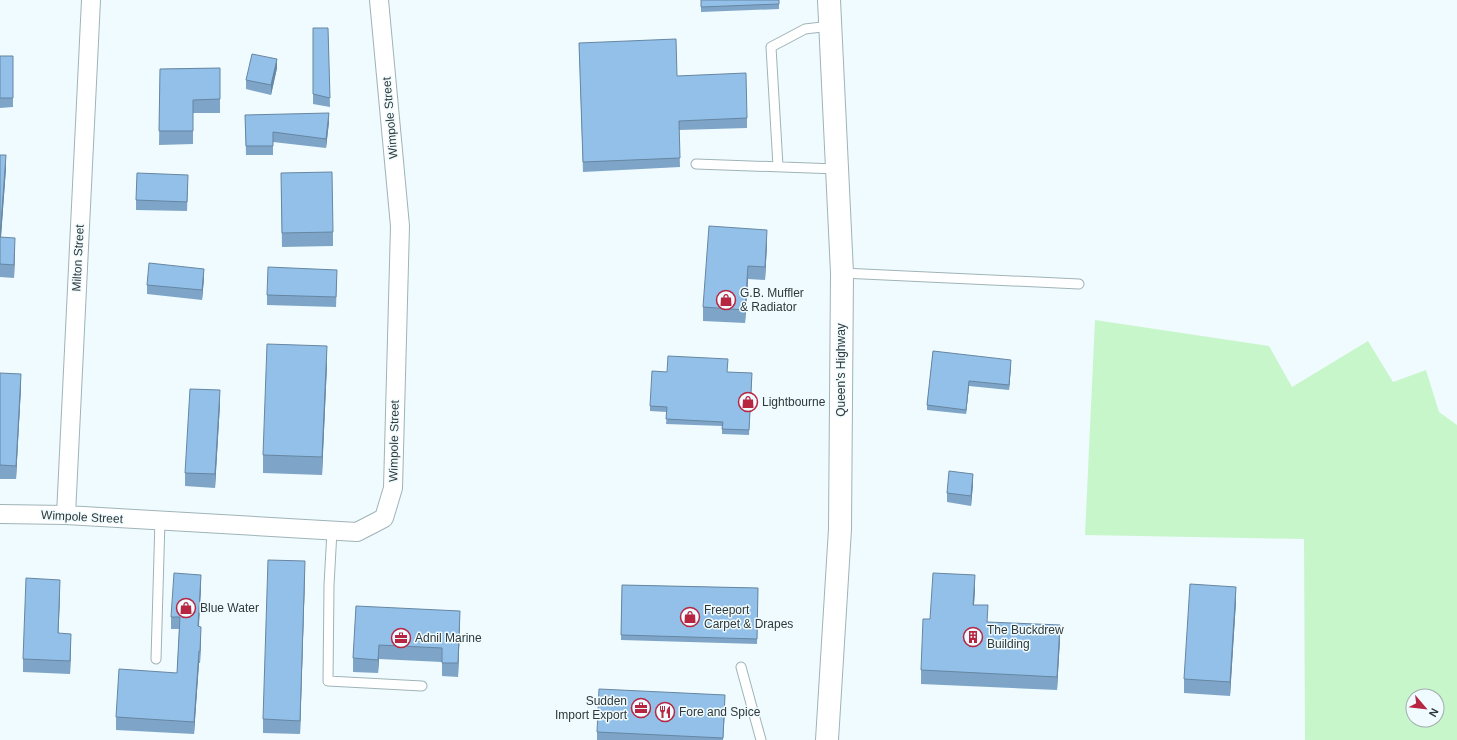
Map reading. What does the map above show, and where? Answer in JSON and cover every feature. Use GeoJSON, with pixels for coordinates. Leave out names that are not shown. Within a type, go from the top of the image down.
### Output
{"type":"FeatureCollection","features":[{"type":"Feature","properties":{"kind":"main road","name":"Queen's Highway"},"geometry":{"type":"LineString","coordinates":[[827,740],[840,529],[842,272],[829,0]]}},
{"type":"Feature","properties":{"kind":"street","name":"Milton Street"},"geometry":{"type":"LineString","coordinates":[[66,515],[91,0]]}},
{"type":"Feature","properties":{"kind":"street","name":"Wimpole Street"},"geometry":{"type":"LineString","coordinates":[[0,514],[66,515],[357,532],[384,518],[393,488],[400,226],[379,0]]}},
{"type":"Feature","properties":{"kind":"lane"},"geometry":{"type":"LineString","coordinates":[[778,166],[771,47],[805,29],[830,26]]}},
{"type":"Feature","properties":{"kind":"lane"},"geometry":{"type":"LineString","coordinates":[[696,164],[837,169]]}},
{"type":"Feature","properties":{"kind":"lane"},"geometry":{"type":"LineString","coordinates":[[842,272],[1079,284]]}},
{"type":"Feature","properties":{"kind":"lane"},"geometry":{"type":"LineString","coordinates":[[156,659],[160,520]]}},
{"type":"Feature","properties":{"kind":"lane"},"geometry":{"type":"LineString","coordinates":[[332,531],[329,585],[328,681],[422,686]]}},
{"type":"Feature","properties":{"kind":"lane"},"geometry":{"type":"LineString","coordinates":[[741,667],[761,740]]}},
{"type":"Feature","properties":{"kind":"green space"},"geometry":{"type":"Polygon","coordinates":[[[1095,320],[1269,346],[1292,387],[1368,341],[1393,382],[1426,370],[1439,412],[1457,425],[1457,740],[1305,740],[1304,539],[1085,535],[1095,320]]]}},
{"type":"Feature","properties":{"kind":"building"},"geometry":{"type":"Polygon","coordinates":[[[701,0],[779,0],[779,4],[701,7],[701,0]]]}},
{"type":"Feature","properties":{"kind":"building"},"geometry":{"type":"Polygon","coordinates":[[[313,28],[328,28],[330,98],[313,94],[313,28]]]}},
{"type":"Feature","properties":{"kind":"building"},"geometry":{"type":"Polygon","coordinates":[[[676,39],[677,76],[746,73],[747,118],[679,121],[680,158],[583,162],[579,43],[676,39]]]}},
{"type":"Feature","properties":{"kind":"building"},"geometry":{"type":"Polygon","coordinates":[[[252,54],[277,59],[271,85],[246,80],[252,54]]]}},
{"type":"Feature","properties":{"kind":"building"},"geometry":{"type":"Polygon","coordinates":[[[0,56],[13,56],[13,98],[0,98],[0,56]]]}},
{"type":"Feature","properties":{"kind":"building"},"geometry":{"type":"Polygon","coordinates":[[[220,68],[220,99],[193,100],[193,131],[159,131],[160,69],[220,68]]]}},
{"type":"Feature","properties":{"kind":"building"},"geometry":{"type":"Polygon","coordinates":[[[329,113],[326,139],[273,132],[273,146],[246,146],[245,115],[329,113]]]}},
{"type":"Feature","properties":{"kind":"building"},"geometry":{"type":"Polygon","coordinates":[[[0,155],[6,155],[0,237],[0,155]]]}},
{"type":"Feature","properties":{"kind":"building"},"geometry":{"type":"Polygon","coordinates":[[[332,172],[333,232],[282,233],[281,173],[332,172]]]}},
{"type":"Feature","properties":{"kind":"building"},"geometry":{"type":"Polygon","coordinates":[[[137,173],[188,175],[187,202],[136,200],[137,173]]]}},
{"type":"Feature","properties":{"kind":"building","name":"G.B. Muffler & Radiator"},"geometry":{"type":"Polygon","coordinates":[[[709,226],[767,230],[765,267],[748,266],[745,310],[703,307],[709,226]]]}},
{"type":"Feature","properties":{"kind":"building"},"geometry":{"type":"Polygon","coordinates":[[[0,237],[15,238],[14,265],[0,264],[0,237]]]}},
{"type":"Feature","properties":{"kind":"building"},"geometry":{"type":"Polygon","coordinates":[[[149,263],[204,269],[202,290],[147,285],[149,263]]]}},
{"type":"Feature","properties":{"kind":"building"},"geometry":{"type":"Polygon","coordinates":[[[268,267],[337,270],[336,297],[267,295],[268,267]]]}},
{"type":"Feature","properties":{"kind":"building"},"geometry":{"type":"Polygon","coordinates":[[[267,344],[327,346],[322,457],[263,455],[267,344]]]}},
{"type":"Feature","properties":{"kind":"building"},"geometry":{"type":"Polygon","coordinates":[[[933,351],[1011,360],[1009,385],[969,381],[966,410],[927,405],[933,351]]]}},
{"type":"Feature","properties":{"kind":"building"},"geometry":{"type":"Polygon","coordinates":[[[668,356],[728,359],[727,372],[752,373],[749,430],[722,429],[723,422],[666,419],[667,407],[650,406],[652,371],[667,372],[668,356]]]}},
{"type":"Feature","properties":{"kind":"building"},"geometry":{"type":"Polygon","coordinates":[[[0,373],[21,374],[16,466],[0,465],[0,373]]]}},
{"type":"Feature","properties":{"kind":"building"},"geometry":{"type":"Polygon","coordinates":[[[190,389],[220,390],[215,474],[185,473],[190,389]]]}},
{"type":"Feature","properties":{"kind":"building"},"geometry":{"type":"Polygon","coordinates":[[[949,471],[973,474],[971,496],[947,493],[949,471]]]}},
{"type":"Feature","properties":{"kind":"building"},"geometry":{"type":"Polygon","coordinates":[[[268,560],[305,561],[300,721],[263,719],[268,560]]]}},
{"type":"Feature","properties":{"kind":"building"},"geometry":{"type":"Polygon","coordinates":[[[174,573],[201,575],[198,626],[201,627],[200,651],[194,722],[116,717],[119,669],[177,673],[180,617],[171,617],[174,573]]]}},
{"type":"Feature","properties":{"kind":"building","name":"The Buckdrew Building"},"geometry":{"type":"Polygon","coordinates":[[[933,573],[975,575],[973,605],[988,605],[987,622],[1060,625],[1057,677],[921,670],[923,619],[930,619],[933,573]]]}},
{"type":"Feature","properties":{"kind":"building"},"geometry":{"type":"Polygon","coordinates":[[[26,578],[60,580],[58,633],[71,634],[70,661],[23,659],[26,578]]]}},
{"type":"Feature","properties":{"kind":"building"},"geometry":{"type":"Polygon","coordinates":[[[1190,584],[1236,587],[1230,682],[1184,679],[1190,584]]]}},
{"type":"Feature","properties":{"kind":"building","name":"Freeport Carpet & Drapes"},"geometry":{"type":"Polygon","coordinates":[[[622,585],[758,588],[757,639],[621,635],[622,585]]]}},
{"type":"Feature","properties":{"kind":"building"},"geometry":{"type":"Polygon","coordinates":[[[356,606],[460,611],[458,663],[442,663],[442,648],[379,645],[378,660],[353,658],[356,606]]]}},
{"type":"Feature","properties":{"kind":"building"},"geometry":{"type":"Polygon","coordinates":[[[599,689],[725,695],[723,738],[597,732],[599,689]]]}},
{"type":"Feature","properties":{"kind":"place","name":"G.B. Muffler & Radiator"},"geometry":{"type":"Point","coordinates":[726,300]}},
{"type":"Feature","properties":{"kind":"place","name":"Lightbourne"},"geometry":{"type":"Point","coordinates":[748,402]}},
{"type":"Feature","properties":{"kind":"place","name":"Blue Water"},"geometry":{"type":"Point","coordinates":[186,608]}},
{"type":"Feature","properties":{"kind":"place","name":"Freeport Carpet & Drapes"},"geometry":{"type":"Point","coordinates":[690,617]}},
{"type":"Feature","properties":{"kind":"place","name":"The Buckdrew Building"},"geometry":{"type":"Point","coordinates":[973,637]}},
{"type":"Feature","properties":{"kind":"place","name":"Adnil Marine"},"geometry":{"type":"Point","coordinates":[401,638]}},
{"type":"Feature","properties":{"kind":"place","name":"Sudden Import Export"},"geometry":{"type":"Point","coordinates":[641,708]}},
{"type":"Feature","properties":{"kind":"place","name":"Fore and Spice"},"geometry":{"type":"Point","coordinates":[665,712]}}]}
